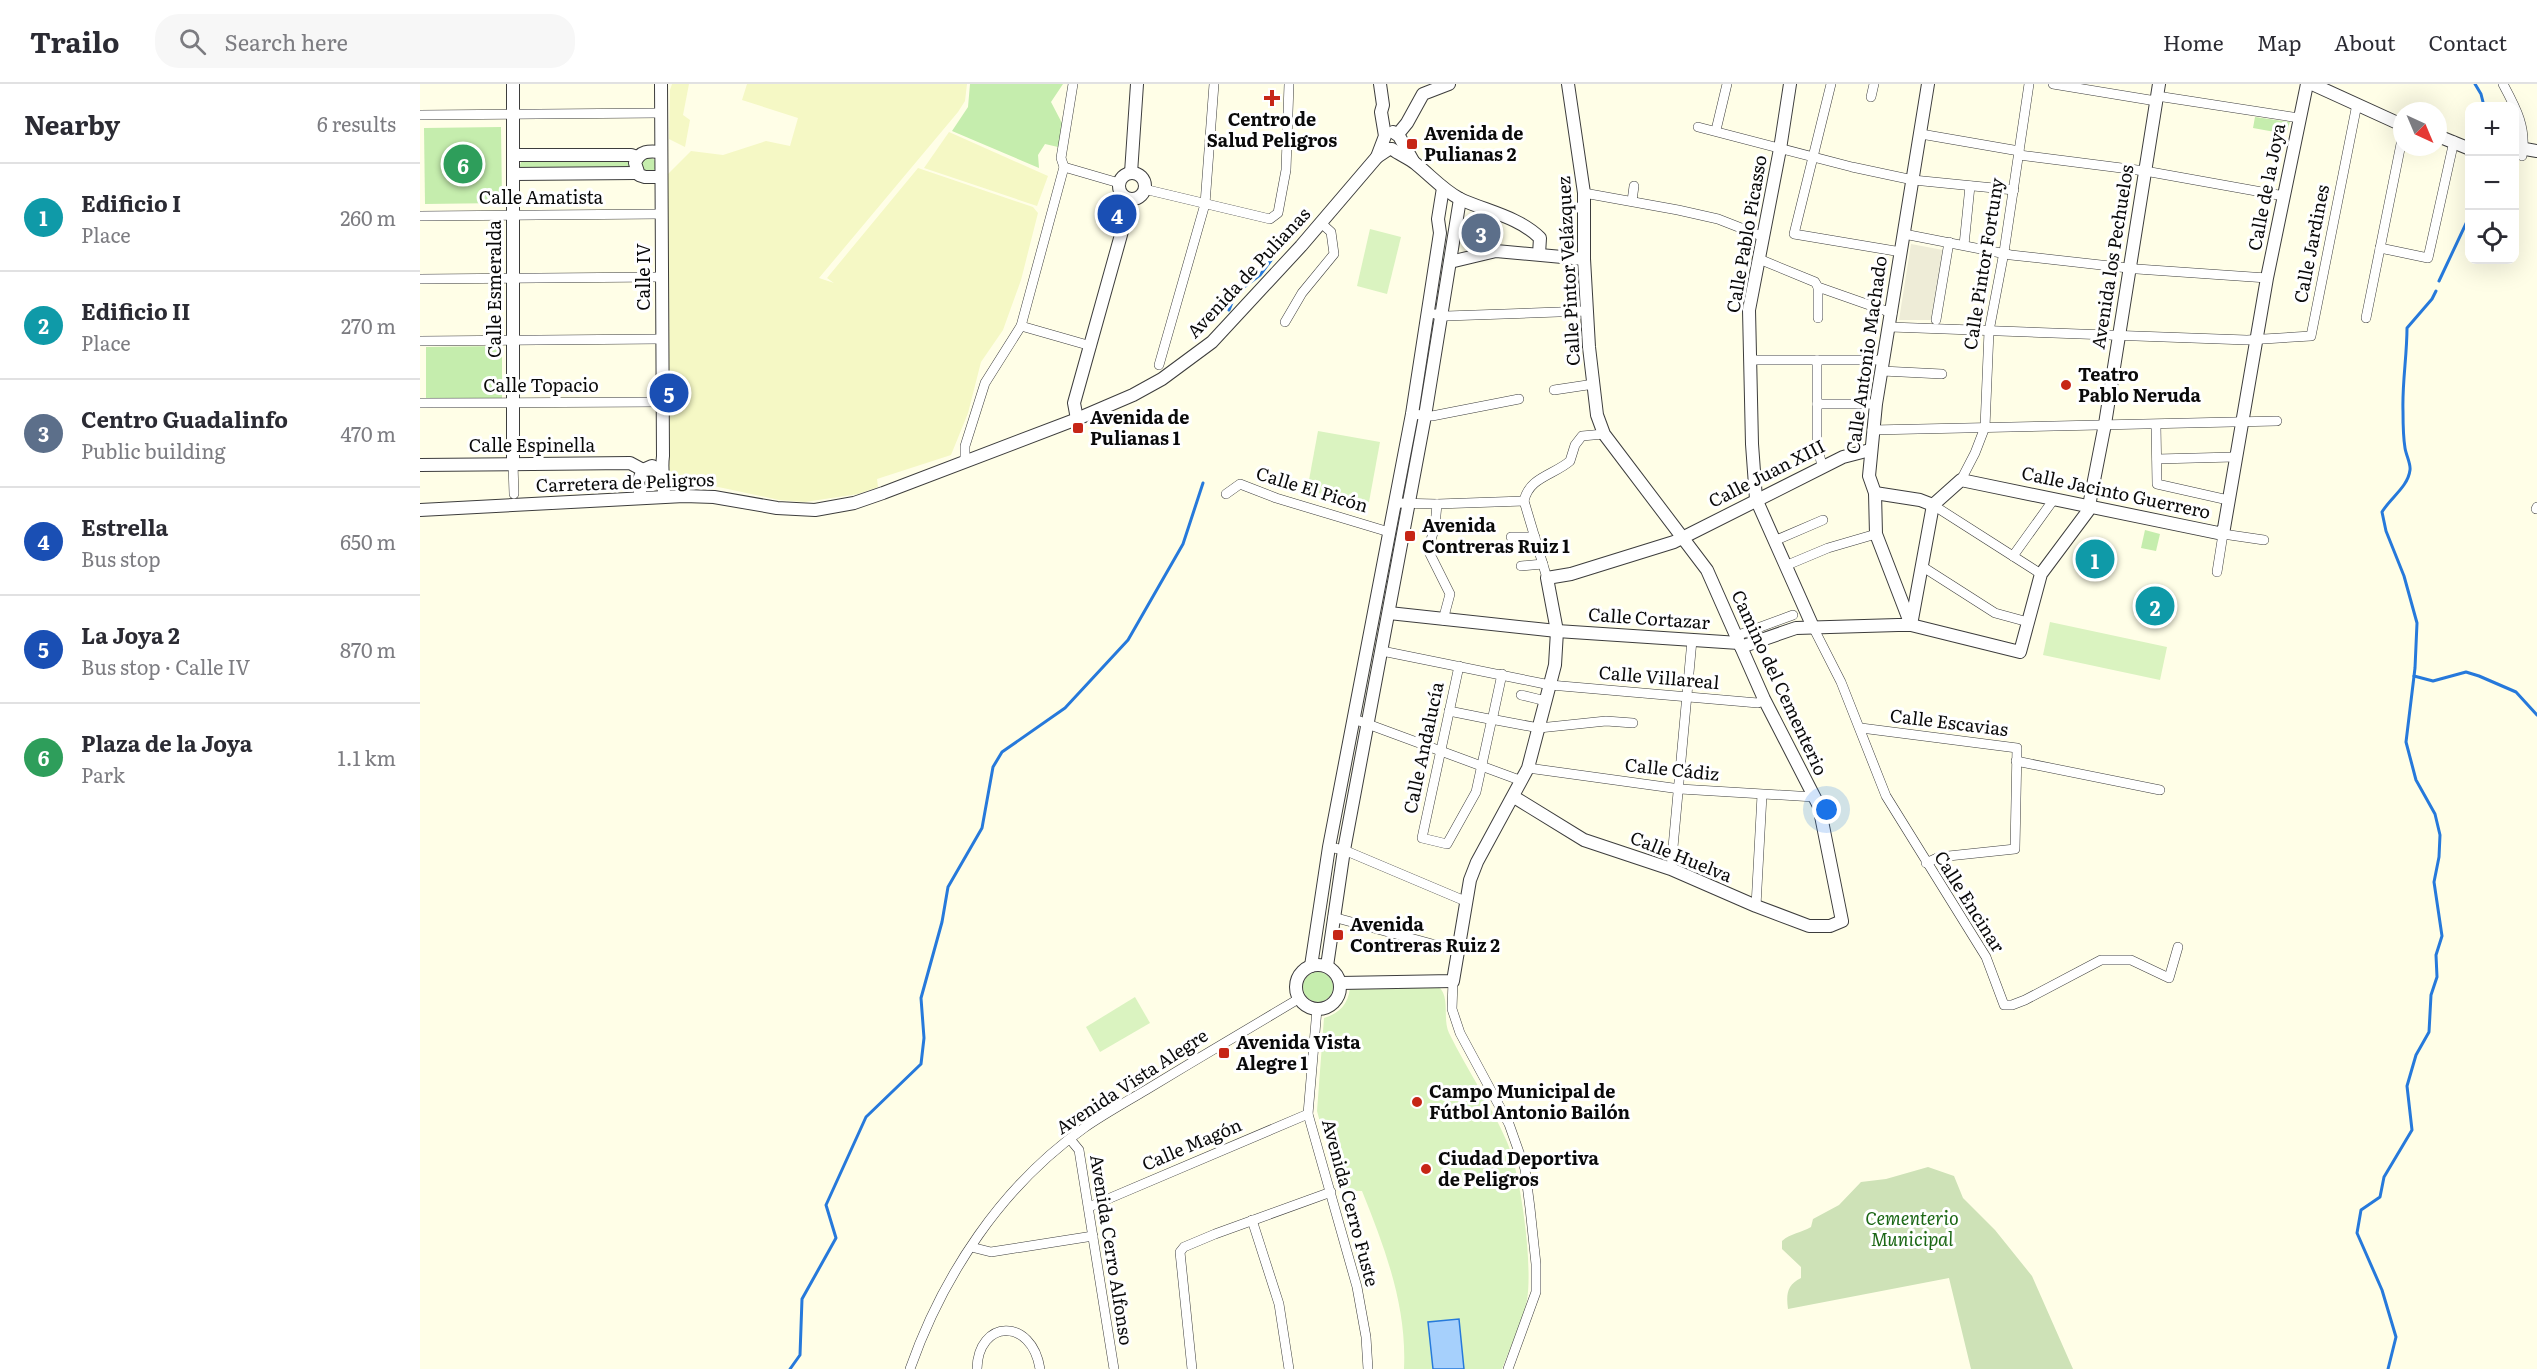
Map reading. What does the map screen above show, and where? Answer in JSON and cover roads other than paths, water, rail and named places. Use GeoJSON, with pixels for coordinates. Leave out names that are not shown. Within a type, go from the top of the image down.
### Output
{"type":"FeatureCollection","features":[{"type":"Feature","properties":{"kind":"street","name":"Calle Esmeralda"},"geometry":{"type":"LineString","coordinates":[[513,84],[514,494]]}},
{"type":"Feature","properties":{"kind":"street","name":"Calle IV"},"geometry":{"type":"LineString","coordinates":[[661,84],[661,470]]}},
{"type":"Feature","properties":{"kind":"street"},"geometry":{"type":"LineString","coordinates":[[965,462],[965,446],[985,382],[1021,326],[1064,167],[1061,158],[1073,84]]}},
{"type":"Feature","properties":{"kind":"street"},"geometry":{"type":"LineString","coordinates":[[1131,173],[1137,84]]}},
{"type":"Feature","properties":{"kind":"street"},"geometry":{"type":"LineString","coordinates":[[1159,365],[1205,204],[1214,84]]}},
{"type":"Feature","properties":{"kind":"street"},"geometry":{"type":"LineString","coordinates":[[1144,189],[1270,219],[1274,218],[1278,213],[1286,170],[1289,84]]}},
{"type":"Feature","properties":{"kind":"street"},"geometry":{"type":"LineString","coordinates":[[1380,84],[1392,140],[1411,155],[1413,161],[1443,188],[1460,199],[1504,216],[1535,233],[1540,243],[1539,254]]}},
{"type":"Feature","properties":{"kind":"street","name":"Avenida de Pulianas"},"geometry":{"type":"LineString","coordinates":[[965,462],[1133,395],[1188,362],[1212,342],[1321,223],[1407,123],[1423,94],[1449,84]]}},
{"type":"Feature","properties":{"kind":"street","name":"Calle Pintor Velázquez"},"geometry":{"type":"LineString","coordinates":[[1568,84],[1584,193],[1586,311],[1597,415],[1604,434],[1683,537]]}},
{"type":"Feature","properties":{"kind":"street"},"geometry":{"type":"LineString","coordinates":[[1716,130],[1727,84]]}},
{"type":"Feature","properties":{"kind":"street","name":"Calle Pablo Picasso"},"geometry":{"type":"LineString","coordinates":[[1756,499],[1749,310],[1790,84]]}},
{"type":"Feature","properties":{"kind":"street"},"geometry":{"type":"LineString","coordinates":[[1831,84],[1794,234],[1901,252]]}},
{"type":"Feature","properties":{"kind":"street"},"geometry":{"type":"LineString","coordinates":[[1871,97],[1874,84]]}},
{"type":"Feature","properties":{"kind":"street","name":"Calle Antonio Machado"},"geometry":{"type":"LineString","coordinates":[[1911,625],[1876,534],[1875,493],[1869,476],[1872,430],[1928,84]]}},
{"type":"Feature","properties":{"kind":"street","name":"Calle Pintor Fortuny"},"geometry":{"type":"LineString","coordinates":[[1933,505],[1960,480],[1975,453],[1985,427],[1989,331],[2004,252],[2029,84]]}},
{"type":"Feature","properties":{"kind":"street"},"geometry":{"type":"LineString","coordinates":[[2054,84],[2157,94],[2299,118]]}},
{"type":"Feature","properties":{"kind":"street","name":"Calle de la Joya"},"geometry":{"type":"LineString","coordinates":[[2223,534],[2234,457],[2267,278],[2307,84]]}},
{"type":"Feature","properties":{"kind":"street"},"geometry":{"type":"LineString","coordinates":[[2312,84],[2393,121]]}},
{"type":"Feature","properties":{"kind":"street"},"geometry":{"type":"LineString","coordinates":[[2504,84],[2513,102]]}},
{"type":"Feature","properties":{"kind":"street","name":"Avenida los Pechuelos"},"geometry":{"type":"LineString","coordinates":[[2089,506],[2106,424],[2157,94]]}},
{"type":"Feature","properties":{"kind":"street","name":"Calle Jardines"},"geometry":{"type":"LineString","coordinates":[[2256,339],[2311,336],[2357,104]]}},
{"type":"Feature","properties":{"kind":"street"},"geometry":{"type":"LineString","coordinates":[[420,115],[661,113]]}},
{"type":"Feature","properties":{"kind":"street"},"geometry":{"type":"LineString","coordinates":[[2519,115],[2524,133],[2519,152]]}},
{"type":"Feature","properties":{"kind":"street"},"geometry":{"type":"LineString","coordinates":[[1698,127],[1813,158],[1913,180],[2014,190]]}},
{"type":"Feature","properties":{"kind":"street"},"geometry":{"type":"LineString","coordinates":[[1921,134],[2019,153],[2145,171],[2284,196]]}},
{"type":"Feature","properties":{"kind":"street"},"geometry":{"type":"LineString","coordinates":[[2447,139],[2465,147]]}},
{"type":"Feature","properties":{"kind":"street"},"geometry":{"type":"LineString","coordinates":[[2454,141],[2465,139]]}},
{"type":"Feature","properties":{"kind":"street"},"geometry":{"type":"LineString","coordinates":[[2380,248],[2428,258],[2454,141]]}},
{"type":"Feature","properties":{"kind":"street"},"geometry":{"type":"LineString","coordinates":[[637,172],[635,163],[637,157],[646,151],[661,152]]}},
{"type":"Feature","properties":{"kind":"street"},"geometry":{"type":"LineString","coordinates":[[2519,152],[2537,151]]}},
{"type":"Feature","properties":{"kind":"street"},"geometry":{"type":"LineString","coordinates":[[2519,152],[2537,158]]}},
{"type":"Feature","properties":{"kind":"street"},"geometry":{"type":"LineString","coordinates":[[513,155],[631,154],[637,157]]}},
{"type":"Feature","properties":{"kind":"street"},"geometry":{"type":"LineString","coordinates":[[2366,318],[2399,156]]}},
{"type":"Feature","properties":{"kind":"street"},"geometry":{"type":"LineString","coordinates":[[1064,167],[1119,183]]}},
{"type":"Feature","properties":{"kind":"street"},"geometry":{"type":"LineString","coordinates":[[513,174],[637,172],[645,177],[661,177]]}},
{"type":"Feature","properties":{"kind":"street"},"geometry":{"type":"LineString","coordinates":[[1131,173],[1141,176],[1145,183],[1138,197],[1131,198],[1121,193],[1119,183],[1123,176],[1131,173]]}},
{"type":"Feature","properties":{"kind":"street"},"geometry":{"type":"LineString","coordinates":[[1632,201],[1634,186]]}},
{"type":"Feature","properties":{"kind":"street"},"geometry":{"type":"LineString","coordinates":[[1964,245],[1970,186]]}},
{"type":"Feature","properties":{"kind":"street"},"geometry":{"type":"LineString","coordinates":[[1311,966],[1327,966],[1337,974],[1340,983],[1338,996],[1326,1007],[1317,1009],[1309,1007],[1299,998],[1296,986],[1298,978],[1311,966],[1329,847],[1412,414],[1440,233],[1438,219],[1443,188]]}},
{"type":"Feature","properties":{"kind":"street"},"geometry":{"type":"LineString","coordinates":[[1584,193],[1718,219],[1764,237]]}},
{"type":"Feature","properties":{"kind":"street"},"geometry":{"type":"LineString","coordinates":[[1077,419],[1074,403],[1131,198]]}},
{"type":"Feature","properties":{"kind":"street"},"geometry":{"type":"LineString","coordinates":[[1327,966],[1344,850],[1425,416],[1460,199]]}},
{"type":"Feature","properties":{"kind":"street","name":"Calle Amatista"},"geometry":{"type":"LineString","coordinates":[[420,216],[662,214]]}},
{"type":"Feature","properties":{"kind":"street"},"geometry":{"type":"LineString","coordinates":[[1285,322],[1302,293],[1335,254],[1331,231],[1321,223]]}},
{"type":"Feature","properties":{"kind":"street"},"geometry":{"type":"LineString","coordinates":[[1904,234],[2004,252],[2130,268],[2267,278]]}},
{"type":"Feature","properties":{"kind":"street"},"geometry":{"type":"LineString","coordinates":[[1936,320],[1949,242]]}},
{"type":"Feature","properties":{"kind":"street"},"geometry":{"type":"LineString","coordinates":[[1450,262],[1496,251],[1584,259]]}},
{"type":"Feature","properties":{"kind":"street"},"geometry":{"type":"LineString","coordinates":[[1759,259],[1815,282],[1818,287],[1818,318]]}},
{"type":"Feature","properties":{"kind":"street"},"geometry":{"type":"LineString","coordinates":[[420,279],[662,277]]}},
{"type":"Feature","properties":{"kind":"street"},"geometry":{"type":"LineString","coordinates":[[1818,287],[1892,313]]}},
{"type":"Feature","properties":{"kind":"street"},"geometry":{"type":"LineString","coordinates":[[1428,313],[1442,315],[1586,311]]}},
{"type":"Feature","properties":{"kind":"street"},"geometry":{"type":"LineString","coordinates":[[1021,326],[1091,346]]}},
{"type":"Feature","properties":{"kind":"street"},"geometry":{"type":"LineString","coordinates":[[1890,327],[2256,339]]}},
{"type":"Feature","properties":{"kind":"street"},"geometry":{"type":"LineString","coordinates":[[420,341],[662,339]]}},
{"type":"Feature","properties":{"kind":"street"},"geometry":{"type":"LineString","coordinates":[[1750,360],[1817,360],[1942,374]]}},
{"type":"Feature","properties":{"kind":"street"},"geometry":{"type":"LineString","coordinates":[[1817,360],[1817,444],[1822,466]]}},
{"type":"Feature","properties":{"kind":"street"},"geometry":{"type":"LineString","coordinates":[[1554,390],[1594,384]]}},
{"type":"Feature","properties":{"kind":"street"},"geometry":{"type":"LineString","coordinates":[[1412,414],[1425,416],[1520,399]]}},
{"type":"Feature","properties":{"kind":"street","name":"Calle Topacio"},"geometry":{"type":"LineString","coordinates":[[420,403],[662,402]]}},
{"type":"Feature","properties":{"kind":"street"},"geometry":{"type":"LineString","coordinates":[[1817,404],[1876,404]]}},
{"type":"Feature","properties":{"kind":"street"},"geometry":{"type":"LineString","coordinates":[[1872,430],[2277,421]]}},
{"type":"Feature","properties":{"kind":"street"},"geometry":{"type":"LineString","coordinates":[[2156,425],[2157,484],[2228,500]]}},
{"type":"Feature","properties":{"kind":"street"},"geometry":{"type":"LineString","coordinates":[[1508,1369],[1536,1292],[1536,1264],[1525,1169],[1509,1124],[1460,1033],[1452,1009],[1454,981],[1465,901],[1477,862],[1528,768],[1555,665],[1557,632],[1547,578],[1524,501],[1527,491],[1537,481],[1570,461],[1575,445],[1582,436],[1604,434]]}},
{"type":"Feature","properties":{"kind":"street","name":"Calle Juan XIII"},"geometry":{"type":"LineString","coordinates":[[1547,578],[1571,574],[1674,542],[1822,466],[1843,457],[1870,450]]}},
{"type":"Feature","properties":{"kind":"street"},"geometry":{"type":"LineString","coordinates":[[2157,459],[2234,457]]}},
{"type":"Feature","properties":{"kind":"street","name":"Carretera de Peligros"},"geometry":{"type":"LineString","coordinates":[[420,510],[641,497],[714,496],[777,508],[815,510],[855,503],[965,462]]}},
{"type":"Feature","properties":{"kind":"street","name":"Calle Espinella"},"geometry":{"type":"LineString","coordinates":[[420,465],[630,464],[643,470]]}},
{"type":"Feature","properties":{"kind":"street"},"geometry":{"type":"LineString","coordinates":[[641,497],[638,482],[643,470],[652,466],[661,470],[664,496]]}},
{"type":"Feature","properties":{"kind":"street","name":"Calle Jacinto Guerrero"},"geometry":{"type":"LineString","coordinates":[[1960,480],[2223,534],[2264,540]]}},
{"type":"Feature","properties":{"kind":"street","name":"Calle El Picón"},"geometry":{"type":"LineString","coordinates":[[1226,494],[1240,484],[1276,498],[1389,532]]}},
{"type":"Feature","properties":{"kind":"street"},"geometry":{"type":"LineString","coordinates":[[1875,493],[1920,500],[1933,505],[2041,574]]}},
{"type":"Feature","properties":{"kind":"street"},"geometry":{"type":"LineString","coordinates":[[1756,499],[1813,627]]}},
{"type":"Feature","properties":{"kind":"street"},"geometry":{"type":"LineString","coordinates":[[2013,556],[2054,499]]}},
{"type":"Feature","properties":{"kind":"street"},"geometry":{"type":"LineString","coordinates":[[1396,503],[1524,501]]}},
{"type":"Feature","properties":{"kind":"street"},"geometry":{"type":"LineString","coordinates":[[1437,504],[1435,526],[1428,550],[1450,594],[1443,620]]}},
{"type":"Feature","properties":{"kind":"street"},"geometry":{"type":"LineString","coordinates":[[1911,625],[1933,505]]}},
{"type":"Feature","properties":{"kind":"street"},"geometry":{"type":"LineString","coordinates":[[1739,642],[1813,627],[1911,625],[2020,652],[2041,574],[2088,511],[2089,506]]}},
{"type":"Feature","properties":{"kind":"street"},"geometry":{"type":"LineString","coordinates":[[1774,541],[1823,520]]}},
{"type":"Feature","properties":{"kind":"street"},"geometry":{"type":"LineString","coordinates":[[1785,566],[1828,548],[1876,534]]}},
{"type":"Feature","properties":{"kind":"street"},"geometry":{"type":"LineString","coordinates":[[2217,572],[2223,534]]}},
{"type":"Feature","properties":{"kind":"street"},"geometry":{"type":"LineString","coordinates":[[1511,537],[1535,537]]}},
{"type":"Feature","properties":{"kind":"street","name":"Camino del Cementerio"},"geometry":{"type":"LineString","coordinates":[[1683,537],[1707,570],[1764,699],[1819,806],[1842,921]]}},
{"type":"Feature","properties":{"kind":"street"},"geometry":{"type":"LineString","coordinates":[[1521,566],[1543,564]]}},
{"type":"Feature","properties":{"kind":"street"},"geometry":{"type":"LineString","coordinates":[[1923,567],[1995,613],[2028,622]]}},
{"type":"Feature","properties":{"kind":"street"},"geometry":{"type":"LineString","coordinates":[[1376,611],[1389,613]]}},
{"type":"Feature","properties":{"kind":"street","name":"Calle Cortazar"},"geometry":{"type":"LineString","coordinates":[[1389,613],[1557,632],[1739,642]]}},
{"type":"Feature","properties":{"kind":"street"},"geometry":{"type":"LineString","coordinates":[[1739,642],[1792,615]]}},
{"type":"Feature","properties":{"kind":"street","name":"Calle Encinar"},"geometry":{"type":"LineString","coordinates":[[1813,627],[1861,728],[1868,756],[1886,796],[1986,957],[2004,1005],[2012,1005],[2025,1000],[2101,960],[2130,960],[2169,978],[2178,947]]}},
{"type":"Feature","properties":{"kind":"street"},"geometry":{"type":"LineString","coordinates":[[1671,869],[1692,640]]}},
{"type":"Feature","properties":{"kind":"street","name":"Calle Villareal"},"geometry":{"type":"LineString","coordinates":[[1382,651],[1550,685],[1758,703],[1764,699]]}},
{"type":"Feature","properties":{"kind":"street","name":"Calle Andalucía"},"geometry":{"type":"LineString","coordinates":[[1459,666],[1422,838],[1447,844],[1476,792],[1483,767]]}},
{"type":"Feature","properties":{"kind":"street"},"geometry":{"type":"LineString","coordinates":[[1483,767],[1502,674]]}},
{"type":"Feature","properties":{"kind":"street"},"geometry":{"type":"LineString","coordinates":[[1521,695],[1546,701]]}},
{"type":"Feature","properties":{"kind":"street"},"geometry":{"type":"LineString","coordinates":[[1449,711],[1539,728],[1606,721],[1633,723]]}},
{"type":"Feature","properties":{"kind":"street"},"geometry":{"type":"LineString","coordinates":[[1354,719],[1522,781]]}},
{"type":"Feature","properties":{"kind":"street","name":"Calle Escavias"},"geometry":{"type":"LineString","coordinates":[[1861,728],[2017,748],[2016,761],[2160,790]]}},
{"type":"Feature","properties":{"kind":"street"},"geometry":{"type":"LineString","coordinates":[[1926,863],[1940,857],[2014,849],[2016,761]]}},
{"type":"Feature","properties":{"kind":"street","name":"Calle Cádiz"},"geometry":{"type":"LineString","coordinates":[[1528,768],[1680,789],[1814,797]]}},
{"type":"Feature","properties":{"kind":"street"},"geometry":{"type":"LineString","coordinates":[[1756,906],[1762,795]]}},
{"type":"Feature","properties":{"kind":"street","name":"Calle Huelva"},"geometry":{"type":"LineString","coordinates":[[1514,797],[1584,840],[1671,869],[1756,906],[1809,926],[1830,926],[1842,921]]}},
{"type":"Feature","properties":{"kind":"street"},"geometry":{"type":"LineString","coordinates":[[1329,847],[1344,850],[1465,901]]}},
{"type":"Feature","properties":{"kind":"street"},"geometry":{"type":"LineString","coordinates":[[1333,917],[1458,951]]}},
{"type":"Feature","properties":{"kind":"street"},"geometry":{"type":"LineString","coordinates":[[1340,983],[1454,981]]}},
{"type":"Feature","properties":{"kind":"street","name":"Avenida Vista Alegre"},"geometry":{"type":"LineString","coordinates":[[910,1369],[934,1311],[971,1247],[1010,1195],[1070,1139],[1299,998]]}},
{"type":"Feature","properties":{"kind":"street","name":"Avenida Cerro Fuste"},"geometry":{"type":"LineString","coordinates":[[1317,1009],[1308,1114],[1357,1287],[1366,1337],[1368,1369]]}},
{"type":"Feature","properties":{"kind":"street","name":"Calle Magón"},"geometry":{"type":"LineString","coordinates":[[1089,1207],[1308,1114]]}},
{"type":"Feature","properties":{"kind":"street","name":"Avenida Cerro Alfonso"},"geometry":{"type":"LineString","coordinates":[[1070,1139],[1079,1150],[1114,1369]]}},
{"type":"Feature","properties":{"kind":"street"},"geometry":{"type":"LineString","coordinates":[[1192,1369],[1180,1252],[1184,1247],[1331,1192]]}},
{"type":"Feature","properties":{"kind":"street"},"geometry":{"type":"LineString","coordinates":[[1252,1220],[1280,1304],[1289,1369]]}},
{"type":"Feature","properties":{"kind":"street"},"geometry":{"type":"LineString","coordinates":[[971,1247],[991,1252],[1093,1236]]}},
{"type":"Feature","properties":{"kind":"street"},"geometry":{"type":"LineString","coordinates":[[977,1369],[981,1346],[994,1334],[1010,1331],[1022,1336],[1034,1346],[1040,1369]]}},
{"type":"Feature","properties":{"kind":"water"},"geometry":{"type":"Polygon","coordinates":[[[1459,1319],[1464,1369],[1433,1369],[1428,1322],[1459,1319]]]}},
{"type":"Feature","properties":{"kind":"waterway"},"geometry":{"type":"LineString","coordinates":[[2475,84],[2483,102]]}},
{"type":"Feature","properties":{"kind":"waterway"},"geometry":{"type":"LineString","coordinates":[[2439,281],[2465,226]]}},
{"type":"Feature","properties":{"kind":"waterway"},"geometry":{"type":"LineString","coordinates":[[1229,310],[1236,293],[1260,275],[1284,243]]}},
{"type":"Feature","properties":{"kind":"waterway"},"geometry":{"type":"LineString","coordinates":[[2388,1369],[2396,1337],[2382,1290],[2357,1233],[2361,1210],[2380,1197],[2384,1177],[2412,1130],[2407,1086],[2416,1055],[2429,1032],[2431,995],[2437,977],[2436,955],[2442,936],[2434,882],[2440,835],[2435,814],[2416,780],[2406,742],[2415,668],[2417,623],[2404,576],[2386,531],[2382,512],[2406,482],[2410,470],[2403,425],[2407,328],[2436,291]]}},
{"type":"Feature","properties":{"kind":"waterway"},"geometry":{"type":"LineString","coordinates":[[790,1369],[800,1355],[802,1299],[836,1238],[826,1205],[866,1117],[921,1064],[924,1038],[921,998],[942,922],[948,887],[982,828],[993,767],[1002,752],[1065,708],[1128,640],[1183,544],[1203,483]]}},
{"type":"Feature","properties":{"kind":"waterway"},"geometry":{"type":"LineString","coordinates":[[2414,676],[2433,681],[2466,672],[2479,676],[2516,692],[2537,715]]}},
{"type":"Feature","properties":{"kind":"place","name":"Centro de Salud Peligros"},"geometry":{"type":"Point","coordinates":[1272,98]}},
{"type":"Feature","properties":{"kind":"place","name":"Avenida de Pulianas 2"},"geometry":{"type":"Point","coordinates":[1412,144]}},
{"type":"Feature","properties":{"kind":"place","name":"Plaza de la Joya"},"geometry":{"type":"Point","coordinates":[463,164]}},
{"type":"Feature","properties":{"kind":"place","name":"Estrella"},"geometry":{"type":"Point","coordinates":[1117,214]}},
{"type":"Feature","properties":{"kind":"place","name":"Centro Guadalinfo"},"geometry":{"type":"Point","coordinates":[1481,233]}},
{"type":"Feature","properties":{"kind":"place","name":"Teatro Pablo Neruda"},"geometry":{"type":"Point","coordinates":[2066,385]}},
{"type":"Feature","properties":{"kind":"place","name":"La Joya 2"},"geometry":{"type":"Point","coordinates":[669,393]}},
{"type":"Feature","properties":{"kind":"place","name":"Avenida de Pulianas 1"},"geometry":{"type":"Point","coordinates":[1078,428]}},
{"type":"Feature","properties":{"kind":"place","name":"Avenida Contreras Ruiz 1"},"geometry":{"type":"Point","coordinates":[1410,536]}},
{"type":"Feature","properties":{"kind":"place","name":"Edificio I"},"geometry":{"type":"Point","coordinates":[2095,559]}},
{"type":"Feature","properties":{"kind":"place","name":"Edificio II"},"geometry":{"type":"Point","coordinates":[2155,606]}},
{"type":"Feature","properties":{"kind":"place","name":"Avenida Contreras Ruiz 2"},"geometry":{"type":"Point","coordinates":[1338,935]}},
{"type":"Feature","properties":{"kind":"place","name":"Avenida Vista Alegre 1"},"geometry":{"type":"Point","coordinates":[1224,1053]}},
{"type":"Feature","properties":{"kind":"place","name":"Campo Municipal de Fútbol Antonio Bailón"},"geometry":{"type":"Point","coordinates":[1417,1102]}},
{"type":"Feature","properties":{"kind":"place","name":"Ciudad Deportiva de Peligros"},"geometry":{"type":"Point","coordinates":[1426,1169]}},
{"type":"Feature","properties":{"kind":"park label","name":"Cementerio Municipal"},"geometry":{"type":"Point","coordinates":[1912,1229]}}]}
